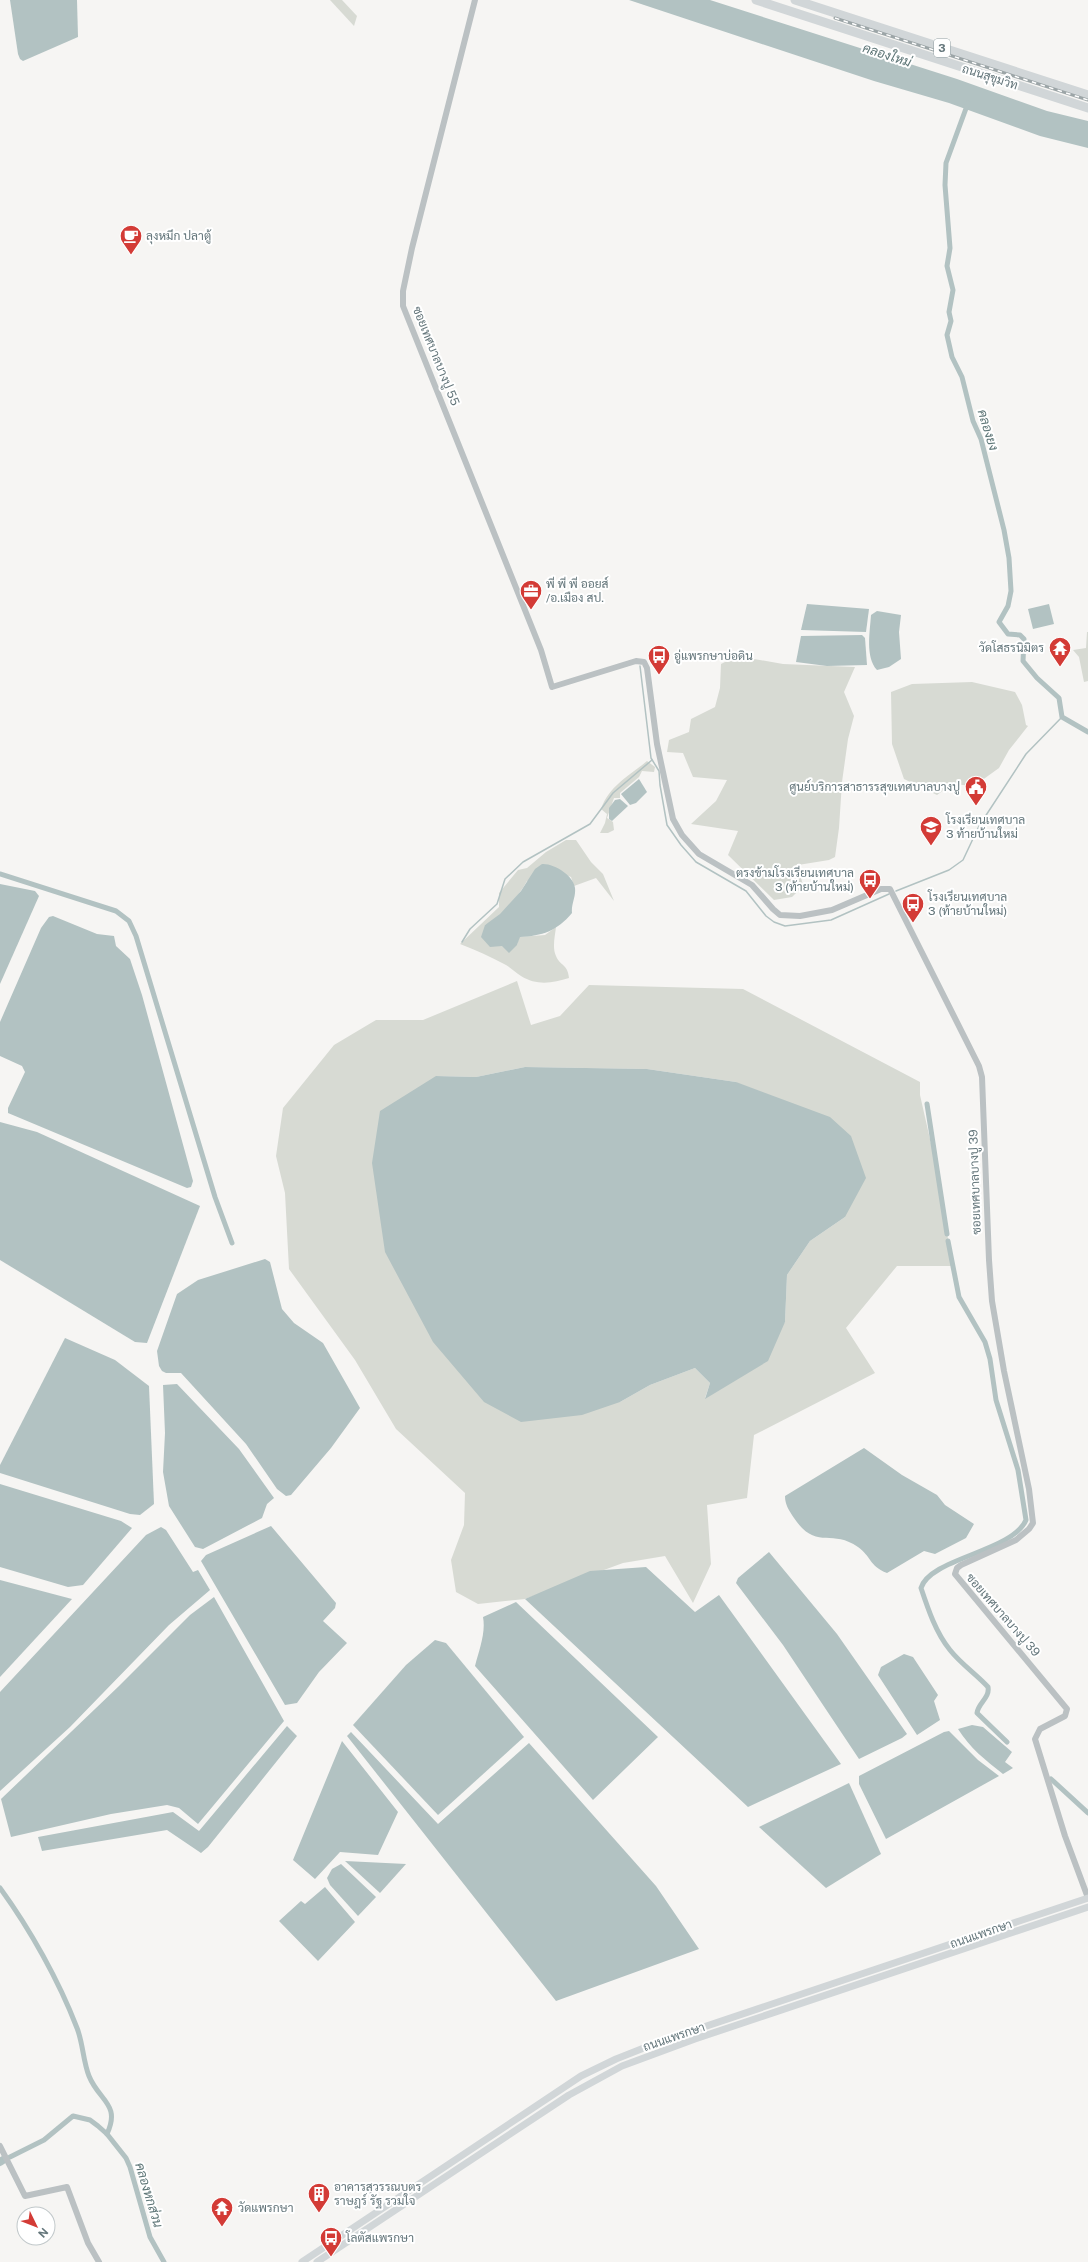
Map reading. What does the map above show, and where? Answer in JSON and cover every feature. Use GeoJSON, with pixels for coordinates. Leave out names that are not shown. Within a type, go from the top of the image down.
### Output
{"type":"FeatureCollection","features":[{"type":"Feature","properties":{"kind":"highway","name":"ถนนสุขุมวิท"},"geometry":{"type":"LineString","coordinates":[[756,0],[1088,108]]}},
{"type":"Feature","properties":{"kind":"highway","name":"ถนนสุขุมวิท"},"geometry":{"type":"LineString","coordinates":[[796,0],[1088,95]]}},
{"type":"Feature","properties":{"kind":"main road","name":"ถนนแพรกษา"},"geometry":{"type":"LineString","coordinates":[[302,2262],[592,2070],[644,2047],[1088,1898]]}},
{"type":"Feature","properties":{"kind":"main road","name":"ถนนแพรกษา"},"geometry":{"type":"LineString","coordinates":[[317,2262],[569,2095],[609,2072],[669,2048],[1088,1908]]}},
{"type":"Feature","properties":{"kind":"main road"},"geometry":{"type":"LineString","coordinates":[[830,1984],[833,1993]]}},
{"type":"Feature","properties":{"kind":"street","name":"ซอยเทศบาลบางปู 55"},"geometry":{"type":"LineString","coordinates":[[475,0],[412,248],[402,300],[541,650],[552,687]]}},
{"type":"Feature","properties":{"kind":"street","name":"ซอยเทศบาลบางปู 39"},"geometry":{"type":"LineString","coordinates":[[552,687],[636,661],[644,662],[647,668],[657,748],[673,818],[691,846],[708,861],[752,885],[780,915],[800,916],[832,910],[881,889],[890,889],[979,1066],[982,1076],[992,1302],[1004,1371],[1029,1489],[1033,1523],[1029,1529],[1016,1540],[961,1565],[957,1568],[955,1574],[1067,1709],[1066,1716],[1040,1729],[1035,1739],[1069,1848],[1088,1898]]}},
{"type":"Feature","properties":{"kind":"street"},"geometry":{"type":"LineString","coordinates":[[0,2146],[25,2196],[67,2186],[88,2243],[99,2262]]}},
{"type":"Feature","properties":{"kind":"shaded area"},"geometry":{"type":"Polygon","coordinates":[[[10,0],[77,0],[78,37],[23,61],[20,59],[18,54],[10,0]]]}},
{"type":"Feature","properties":{"kind":"shaded area"},"geometry":{"type":"Polygon","coordinates":[[[330,0],[342,0],[357,16],[354,26],[330,0]]]}},
{"type":"Feature","properties":{"kind":"shaded area"},"geometry":{"type":"Polygon","coordinates":[[[629,0],[710,0],[957,79],[1047,111],[1088,121],[1088,148],[1040,136],[949,103],[874,81],[629,0]]]}},
{"type":"Feature","properties":{"kind":"shaded area"},"geometry":{"type":"Polygon","coordinates":[[[807,604],[869,609],[866,632],[801,630],[807,604]]]}},
{"type":"Feature","properties":{"kind":"shaded area"},"geometry":{"type":"Polygon","coordinates":[[[1049,604],[1054,624],[1033,629],[1028,609],[1049,604]]]}},
{"type":"Feature","properties":{"kind":"shaded area"},"geometry":{"type":"Polygon","coordinates":[[[877,611],[901,615],[899,632],[901,659],[889,667],[877,670],[873,665],[871,658],[869,636],[871,615],[877,611]]]}},
{"type":"Feature","properties":{"kind":"shaded area"},"geometry":{"type":"Polygon","coordinates":[[[1087,632],[1088,681],[1084,682],[1079,657],[1073,650],[1086,648],[1087,632]]]}},
{"type":"Feature","properties":{"kind":"shaded area"},"geometry":{"type":"Polygon","coordinates":[[[862,635],[865,638],[867,665],[827,666],[796,662],[801,636],[862,635]]]}},
{"type":"Feature","properties":{"kind":"shaded area"},"geometry":{"type":"Polygon","coordinates":[[[737,656],[783,664],[855,667],[844,692],[854,716],[848,739],[842,782],[839,828],[835,857],[829,860],[798,865],[803,886],[792,897],[774,900],[728,855],[738,831],[691,824],[716,801],[727,780],[693,777],[683,753],[667,752],[669,740],[689,732],[691,719],[715,707],[720,688],[721,664],[737,656]]]}},
{"type":"Feature","properties":{"kind":"shaded area"},"geometry":{"type":"Polygon","coordinates":[[[972,682],[1015,692],[1022,705],[1026,725],[1028,726],[1009,750],[999,768],[974,786],[952,784],[937,795],[904,779],[892,744],[891,692],[912,684],[972,682]]]}},
{"type":"Feature","properties":{"kind":"shaded area"},"geometry":{"type":"Polygon","coordinates":[[[647,761],[655,767],[654,772],[642,771],[639,777],[620,793],[620,798],[614,798],[607,818],[613,822],[614,830],[608,833],[600,833],[605,823],[607,814],[601,809],[609,794],[620,782],[647,761]]]}},
{"type":"Feature","properties":{"kind":"shaded area"},"geometry":{"type":"Polygon","coordinates":[[[639,779],[647,792],[636,803],[630,805],[621,794],[639,779]]]}},
{"type":"Feature","properties":{"kind":"shaded area"},"geometry":{"type":"Polygon","coordinates":[[[620,799],[628,806],[612,821],[609,819],[609,808],[615,800],[620,799]]]}},
{"type":"Feature","properties":{"kind":"shaded area"},"geometry":{"type":"Polygon","coordinates":[[[566,840],[576,840],[591,862],[603,874],[614,901],[596,878],[574,886],[571,877],[566,875],[527,881],[509,906],[485,925],[502,946],[517,945],[519,937],[545,935],[556,927],[554,942],[555,953],[566,968],[569,978],[545,983],[533,981],[521,976],[508,966],[460,944],[499,907],[499,893],[518,870],[527,868],[546,852],[566,840]]]}},
{"type":"Feature","properties":{"kind":"shaded area"},"geometry":{"type":"Polygon","coordinates":[[[542,864],[547,864],[563,871],[574,883],[575,891],[572,913],[561,924],[549,931],[542,934],[520,937],[517,945],[509,953],[502,946],[490,947],[481,937],[485,925],[500,914],[521,891],[535,869],[542,864]]]}},
{"type":"Feature","properties":{"kind":"shaded area"},"geometry":{"type":"Polygon","coordinates":[[[0,884],[35,891],[39,896],[0,984],[0,884]]]}},
{"type":"Feature","properties":{"kind":"shaded area"},"geometry":{"type":"Polygon","coordinates":[[[53,916],[97,934],[114,936],[116,946],[130,959],[142,995],[193,1181],[191,1187],[187,1188],[8,1113],[8,1108],[25,1072],[22,1066],[0,1056],[0,1022],[41,928],[49,917],[53,916]]]}},
{"type":"Feature","properties":{"kind":"shaded area"},"geometry":{"type":"Polygon","coordinates":[[[517,981],[531,1025],[560,1016],[589,985],[743,989],[920,1082],[920,1095],[939,1179],[952,1266],[897,1266],[846,1328],[875,1373],[754,1435],[747,1498],[707,1505],[711,1564],[693,1603],[665,1556],[623,1563],[525,1599],[478,1604],[456,1592],[451,1560],[464,1525],[465,1493],[396,1429],[355,1360],[289,1269],[285,1193],[276,1156],[283,1108],[334,1045],[376,1020],[423,1020],[517,981]],[[525,1067],[476,1077],[436,1076],[620,1402],[650,1385],[695,1368],[710,1383],[705,1398],[736,1379],[785,1322],[787,1275],[810,1241],[845,1217],[736,1082],[647,1069],[525,1067]]]}},
{"type":"Feature","properties":{"kind":"shaded area"},"geometry":{"type":"Polygon","coordinates":[[[525,1067],[647,1069],[736,1082],[830,1117],[851,1136],[866,1178],[845,1217],[810,1241],[787,1275],[785,1322],[768,1361],[705,1399],[710,1383],[695,1368],[650,1385],[620,1402],[582,1415],[521,1422],[484,1402],[433,1342],[385,1252],[372,1163],[380,1111],[436,1076],[476,1077],[525,1067]]]}},
{"type":"Feature","properties":{"kind":"shaded area"},"geometry":{"type":"Polygon","coordinates":[[[0,1122],[37,1132],[200,1206],[147,1343],[135,1342],[0,1260],[0,1122]]]}},
{"type":"Feature","properties":{"kind":"shaded area"},"geometry":{"type":"Polygon","coordinates":[[[265,1259],[270,1262],[282,1309],[294,1323],[323,1343],[360,1408],[331,1448],[291,1495],[286,1496],[277,1489],[246,1444],[181,1373],[166,1373],[162,1371],[159,1366],[157,1351],[177,1294],[198,1280],[265,1259]]]}},
{"type":"Feature","properties":{"kind":"shaded area"},"geometry":{"type":"Polygon","coordinates":[[[65,1338],[115,1360],[149,1386],[154,1504],[140,1515],[130,1514],[0,1473],[0,1465],[65,1338]]]}},
{"type":"Feature","properties":{"kind":"shaded area"},"geometry":{"type":"Polygon","coordinates":[[[177,1384],[239,1449],[274,1498],[267,1504],[262,1518],[203,1549],[195,1547],[169,1506],[163,1472],[165,1433],[163,1385],[177,1384]]]}},
{"type":"Feature","properties":{"kind":"shaded area"},"geometry":{"type":"Polygon","coordinates":[[[864,1448],[902,1475],[937,1495],[945,1505],[974,1524],[966,1538],[935,1554],[924,1551],[887,1573],[873,1564],[858,1547],[840,1539],[817,1537],[809,1534],[802,1528],[789,1510],[785,1496],[864,1448]]]}},
{"type":"Feature","properties":{"kind":"shaded area"},"geometry":{"type":"Polygon","coordinates":[[[0,1484],[121,1521],[132,1528],[83,1585],[68,1587],[0,1567],[0,1484]]]}},
{"type":"Feature","properties":{"kind":"shaded area"},"geometry":{"type":"Polygon","coordinates":[[[271,1526],[336,1603],[335,1608],[323,1621],[347,1643],[319,1672],[297,1703],[285,1705],[201,1561],[206,1555],[271,1526]]]}},
{"type":"Feature","properties":{"kind":"shaded area"},"geometry":{"type":"Polygon","coordinates":[[[161,1527],[166,1530],[193,1572],[198,1570],[210,1590],[169,1625],[70,1727],[0,1791],[0,1692],[146,1535],[161,1527]]]}},
{"type":"Feature","properties":{"kind":"shaded area"},"geometry":{"type":"Polygon","coordinates":[[[769,1552],[837,1634],[907,1734],[902,1738],[859,1759],[783,1645],[736,1583],[738,1578],[769,1552]]]}},
{"type":"Feature","properties":{"kind":"shaded area"},"geometry":{"type":"Polygon","coordinates":[[[646,1567],[695,1612],[719,1595],[841,1764],[748,1807],[525,1599],[590,1571],[646,1567]]]}},
{"type":"Feature","properties":{"kind":"shaded area"},"geometry":{"type":"Polygon","coordinates":[[[0,1580],[72,1599],[0,1677],[0,1580]]]}},
{"type":"Feature","properties":{"kind":"shaded area"},"geometry":{"type":"Polygon","coordinates":[[[214,1597],[284,1721],[198,1824],[179,1808],[167,1805],[111,1814],[11,1837],[1,1799],[119,1686],[190,1615],[214,1597]]]}},
{"type":"Feature","properties":{"kind":"shaded area"},"geometry":{"type":"Polygon","coordinates":[[[516,1602],[658,1737],[593,1800],[475,1666],[484,1629],[483,1617],[516,1602]]]}},
{"type":"Feature","properties":{"kind":"shaded area"},"geometry":{"type":"Polygon","coordinates":[[[435,1640],[446,1643],[524,1737],[438,1815],[353,1725],[406,1665],[435,1640]]]}},
{"type":"Feature","properties":{"kind":"shaded area"},"geometry":{"type":"Polygon","coordinates":[[[904,1654],[913,1657],[938,1695],[934,1701],[940,1720],[917,1735],[878,1675],[881,1667],[904,1654]]]}},
{"type":"Feature","properties":{"kind":"shaded area"},"geometry":{"type":"Polygon","coordinates":[[[972,1725],[983,1727],[1012,1752],[1005,1762],[1013,1768],[1003,1774],[973,1748],[958,1729],[972,1725]]]}},
{"type":"Feature","properties":{"kind":"shaded area"},"geometry":{"type":"Polygon","coordinates":[[[287,1726],[297,1736],[208,1847],[201,1853],[167,1830],[42,1851],[38,1837],[173,1812],[199,1831],[287,1726]]]}},
{"type":"Feature","properties":{"kind":"shaded area"},"geometry":{"type":"Polygon","coordinates":[[[949,1731],[978,1760],[999,1776],[886,1839],[859,1784],[859,1776],[944,1732],[949,1731]]]}},
{"type":"Feature","properties":{"kind":"shaded area"},"geometry":{"type":"Polygon","coordinates":[[[351,1732],[438,1824],[529,1743],[656,1886],[699,1949],[556,2001],[347,1736],[351,1732]]]}},
{"type":"Feature","properties":{"kind":"shaded area"},"geometry":{"type":"Polygon","coordinates":[[[342,1741],[398,1812],[378,1855],[340,1852],[315,1879],[293,1860],[342,1741]]]}},
{"type":"Feature","properties":{"kind":"shaded area"},"geometry":{"type":"Polygon","coordinates":[[[849,1783],[881,1854],[826,1888],[759,1827],[849,1783]]]}},
{"type":"Feature","properties":{"kind":"shaded area"},"geometry":{"type":"Polygon","coordinates":[[[345,1861],[406,1864],[380,1893],[345,1861]]]}},
{"type":"Feature","properties":{"kind":"shaded area"},"geometry":{"type":"Polygon","coordinates":[[[341,1864],[376,1897],[358,1916],[330,1885],[327,1878],[332,1869],[341,1864]]]}},
{"type":"Feature","properties":{"kind":"shaded area"},"geometry":{"type":"Polygon","coordinates":[[[325,1887],[355,1922],[318,1961],[279,1921],[301,1901],[305,1904],[325,1887]]]}},
{"type":"Feature","properties":{"kind":"waterway","name":"คลองยง"},"geometry":{"type":"LineString","coordinates":[[968,103],[946,163],[945,185],[950,248],[947,266],[953,290],[949,312],[951,321],[947,335],[952,357],[962,377],[973,421],[981,439],[1004,530],[1009,558],[1011,591],[1008,606],[999,622],[1008,634],[1020,635],[1024,639],[1023,661],[1037,678],[1059,698],[1062,717],[1088,732]]}},
{"type":"Feature","properties":{"kind":"waterway"},"geometry":{"type":"LineString","coordinates":[[640,666],[651,758],[659,771],[667,825],[681,845],[696,862],[746,891],[766,916],[774,922],[785,926],[831,920],[889,894]]}},
{"type":"Feature","properties":{"kind":"waterway"},"geometry":{"type":"LineString","coordinates":[[896,891],[949,870],[963,860],[979,826],[1026,754],[1062,717]]}},
{"type":"Feature","properties":{"kind":"waterway"},"geometry":{"type":"LineString","coordinates":[[462,942],[470,929],[497,904],[505,879],[523,862],[590,824],[613,793],[652,760]]}},
{"type":"Feature","properties":{"kind":"waterway"},"geometry":{"type":"LineString","coordinates":[[0,874],[116,911],[129,921],[136,936],[215,1197],[232,1243]]}},
{"type":"Feature","properties":{"kind":"waterway"},"geometry":{"type":"LineString","coordinates":[[927,1104],[947,1234]]}},
{"type":"Feature","properties":{"kind":"waterway"},"geometry":{"type":"LineString","coordinates":[[948,1241],[959,1297],[985,1342],[990,1359],[996,1400],[1018,1470],[1026,1520],[1018,1531],[1005,1540],[939,1569],[928,1578],[921,1588],[933,1620],[945,1643],[959,1660],[988,1687],[986,1697],[979,1706],[977,1713],[1007,1742]]}},
{"type":"Feature","properties":{"kind":"waterway"},"geometry":{"type":"LineString","coordinates":[[1051,1779],[1088,1813]]}},
{"type":"Feature","properties":{"kind":"waterway"},"geometry":{"type":"LineString","coordinates":[[0,1888],[33,1938],[53,1974],[70,2010],[81,2040],[85,2064],[89,2076],[110,2109],[112,2116],[107,2134]]}},
{"type":"Feature","properties":{"kind":"waterway","name":"คลองหกส่วน"},"geometry":{"type":"LineString","coordinates":[[10,2157],[44,2140],[73,2116],[90,2120],[107,2134],[126,2158],[130,2167],[150,2237],[164,2262]]}},
{"type":"Feature","properties":{"kind":"railway"},"geometry":{"type":"LineString","coordinates":[[835,18],[1088,100]]}},
{"type":"Feature","properties":{"kind":"place","name":"ลุงหมึก ปลาตู้"},"geometry":{"type":"Point","coordinates":[131,256]}},
{"type":"Feature","properties":{"kind":"place","name":"พี พี พี ออยส์ /อ.เมือง สป."},"geometry":{"type":"Point","coordinates":[531,610]}},
{"type":"Feature","properties":{"kind":"place","name":"วัดโสธรนิมิตร"},"geometry":{"type":"Point","coordinates":[1060,668]}},
{"type":"Feature","properties":{"kind":"place","name":"อู่แพรกษาบ่อดิน"},"geometry":{"type":"Point","coordinates":[659,676]}},
{"type":"Feature","properties":{"kind":"place","name":"ศูนย์บริการสาธารรสุขเทศบาลบางปู"},"geometry":{"type":"Point","coordinates":[976,806]}},
{"type":"Feature","properties":{"kind":"place","name":"โรงเรียนเทศบาล 3 ท้ายบ้านใหม่"},"geometry":{"type":"Point","coordinates":[931,846]}},
{"type":"Feature","properties":{"kind":"place","name":"ตรงข้ามโรงเรียนเทศบาล 3 (ท้ายบ้านใหม่)"},"geometry":{"type":"Point","coordinates":[870,900]}},
{"type":"Feature","properties":{"kind":"place","name":"โรงเรียนเทศบาล 3 (ท้ายบ้านใหม่)"},"geometry":{"type":"Point","coordinates":[913,924]}},
{"type":"Feature","properties":{"kind":"place","name":"อาคารสุวรรณบุตร ราษฎร์ รัฐ รวมใจ"},"geometry":{"type":"Point","coordinates":[319,2214]}},
{"type":"Feature","properties":{"kind":"place","name":"วัดแพรกษา"},"geometry":{"type":"Point","coordinates":[222,2228]}},
{"type":"Feature","properties":{"kind":"place","name":"โลตัสแพรกษา"},"geometry":{"type":"Point","coordinates":[331,2258]}},
{"type":"Feature","properties":{"kind":"water label","name":"คลองใหม่"},"geometry":{"type":"Point","coordinates":[887,55]}}]}
